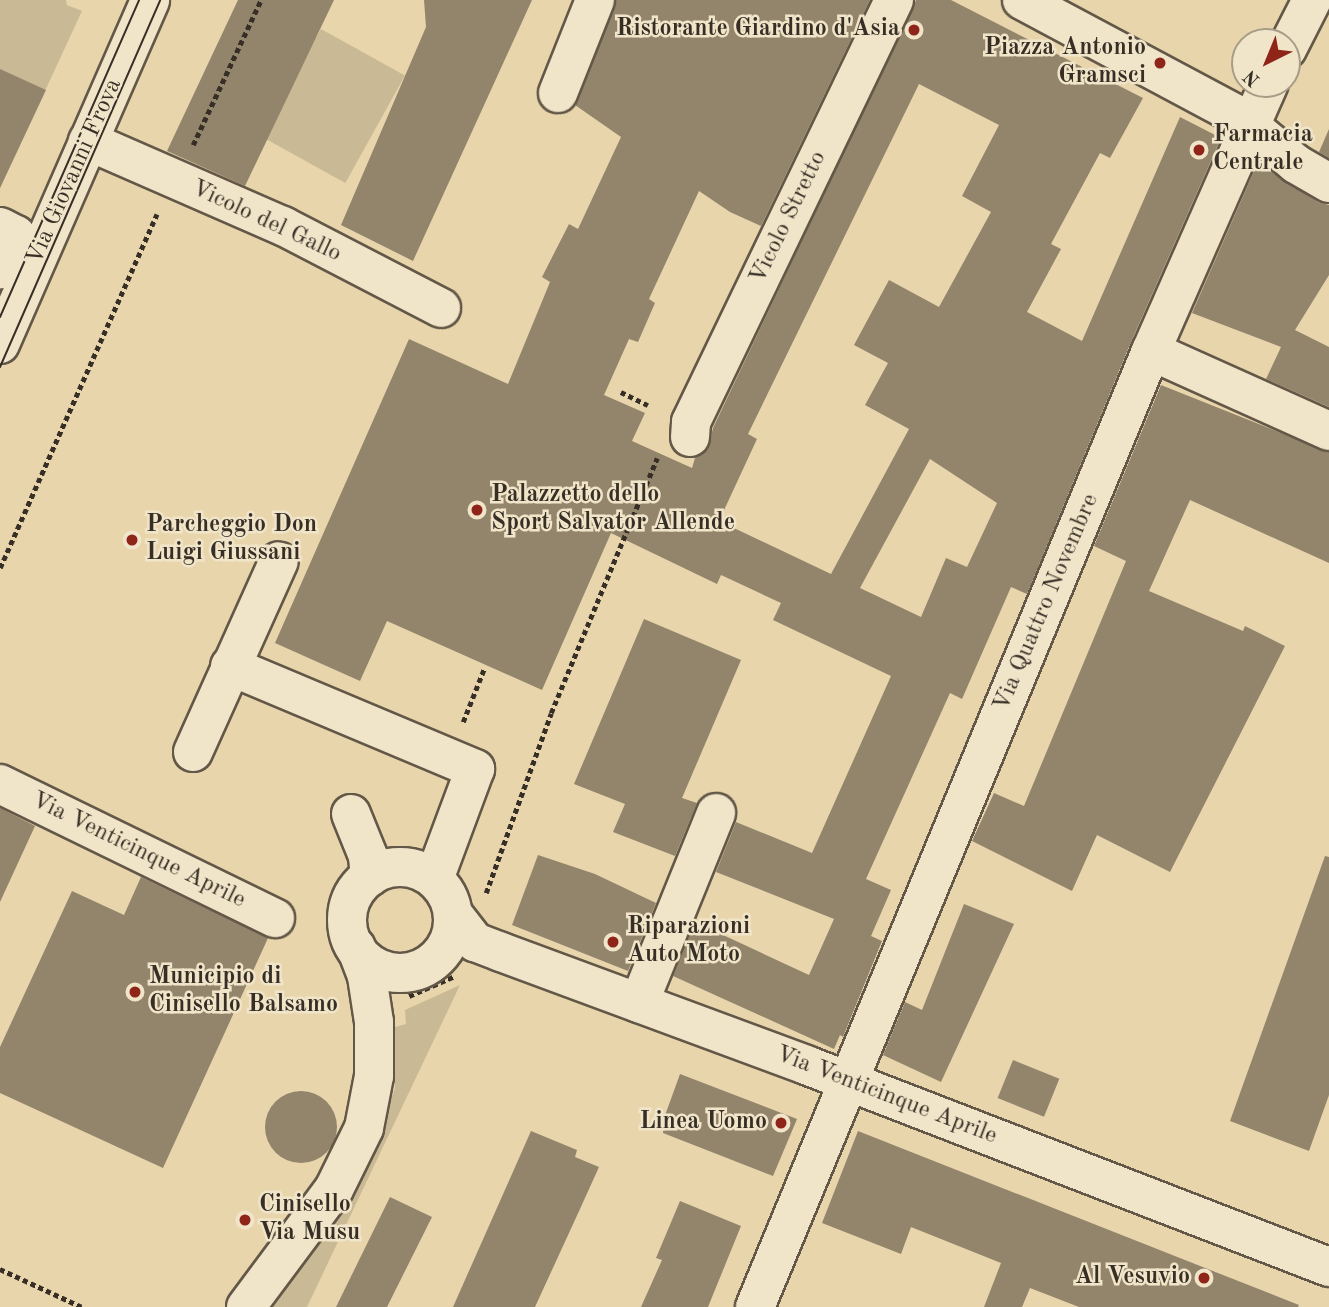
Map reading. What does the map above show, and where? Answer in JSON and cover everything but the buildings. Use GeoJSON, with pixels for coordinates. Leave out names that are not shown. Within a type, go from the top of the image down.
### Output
{"type":"FeatureCollection","features":[{"type":"Feature","properties":{"kind":"street","name":"Via Giovanni Frova"},"geometry":{"type":"LineString","coordinates":[[0,344],[150,0]]}},
{"type":"Feature","properties":{"kind":"street"},"geometry":{"type":"LineString","coordinates":[[558,93],[596,0]]}},
{"type":"Feature","properties":{"kind":"street","name":"Vicolo Stretto"},"geometry":{"type":"LineString","coordinates":[[677,441],[691,422],[894,0]]}},
{"type":"Feature","properties":{"kind":"street"},"geometry":{"type":"LineString","coordinates":[[1022,0],[1253,126],[1296,164],[1329,183]]}},
{"type":"Feature","properties":{"kind":"street"},"geometry":{"type":"LineString","coordinates":[[1297,28],[1312,0]]}},
{"type":"Feature","properties":{"kind":"street"},"geometry":{"type":"LineString","coordinates":[[1253,126],[1264,98]]}},
{"type":"Feature","properties":{"kind":"street","name":"Via Quattro Novembre"},"geometry":{"type":"LineString","coordinates":[[755,1307],[1151,351],[1226,179],[1253,126]]}},
{"type":"Feature","properties":{"kind":"street","name":"Vicolo del Gallo"},"geometry":{"type":"LineString","coordinates":[[88,141],[182,164],[283,226],[441,308]]}},
{"type":"Feature","properties":{"kind":"street"},"geometry":{"type":"LineString","coordinates":[[0,227],[16,235],[0,269]]}},
{"type":"Feature","properties":{"kind":"street"},"geometry":{"type":"LineString","coordinates":[[1151,351],[1329,432]]}},
{"type":"Feature","properties":{"kind":"street"},"geometry":{"type":"LineString","coordinates":[[193,752],[279,561]]}},
{"type":"Feature","properties":{"kind":"street"},"geometry":{"type":"LineString","coordinates":[[230,666],[475,769],[434,879]]}},
{"type":"Feature","properties":{"kind":"street","name":"Via Venticinque Aprile"},"geometry":{"type":"LineString","coordinates":[[0,784],[275,918]]}},
{"type":"Feature","properties":{"kind":"street"},"geometry":{"type":"LineString","coordinates":[[639,1003],[716,813]]}},
{"type":"Feature","properties":{"kind":"street"},"geometry":{"type":"LineString","coordinates":[[351,814],[368,856],[370,877]]}},
{"type":"Feature","properties":{"kind":"street"},"geometry":{"type":"LineString","coordinates":[[246,1307],[334,1189],[364,1128],[373,1076],[374,1022],[367,976],[349,930],[349,906],[357,890],[370,877],[386,869],[404,867],[418,870],[434,879],[448,897],[468,906],[453,927],[445,949],[436,959],[416,970],[393,972],[380,968],[368,961],[356,947]]}},
{"type":"Feature","properties":{"kind":"street","name":"Via Venticinque Aprile"},"geometry":{"type":"LineString","coordinates":[[468,906],[475,942],[847,1081],[1329,1267]]}},
{"type":"Feature","properties":{"kind":"path"},"geometry":{"type":"LineString","coordinates":[[0,568],[2,556],[182,164],[261,0]]}},
{"type":"Feature","properties":{"kind":"path"},"geometry":{"type":"LineString","coordinates":[[621,392],[648,405]]}},
{"type":"Feature","properties":{"kind":"path"},"geometry":{"type":"LineString","coordinates":[[468,906],[551,713],[677,441]]}},
{"type":"Feature","properties":{"kind":"path"},"geometry":{"type":"LineString","coordinates":[[450,758],[484,669]]}},
{"type":"Feature","properties":{"kind":"path"},"geometry":{"type":"LineString","coordinates":[[396,1002],[459,975]]}},
{"type":"Feature","properties":{"kind":"path"},"geometry":{"type":"LineString","coordinates":[[0,1269],[82,1307]]}},
{"type":"Feature","properties":{"kind":"shaded area"},"geometry":{"type":"Polygon","coordinates":[[[0,0],[66,0],[67,5],[82,11],[0,188],[0,0]]]}},
{"type":"Feature","properties":{"kind":"shaded area"},"geometry":{"type":"Polygon","coordinates":[[[321,29],[405,76],[345,183],[261,137],[321,29]]]}},
{"type":"Feature","properties":{"kind":"shaded area"},"geometry":{"type":"Polygon","coordinates":[[[460,985],[307,1307],[273,1307],[317,1246],[368,1159],[395,1088],[391,1028],[406,1024],[405,1010],[460,985]]]}},
{"type":"Feature","properties":{"kind":"tram line"},"geometry":{"type":"LineString","coordinates":[[0,317],[139,0]]}},
{"type":"Feature","properties":{"kind":"tram line"},"geometry":{"type":"LineString","coordinates":[[0,367],[160,0]]}},
{"type":"Feature","properties":{"kind":"place","name":"Ristorante Giardino d'Asia"},"geometry":{"type":"Point","coordinates":[914,30]}},
{"type":"Feature","properties":{"kind":"place","name":"Piazza Antonio Gramsci"},"geometry":{"type":"Point","coordinates":[1160,63]}},
{"type":"Feature","properties":{"kind":"place","name":"Farmacia Centrale"},"geometry":{"type":"Point","coordinates":[1199,150]}},
{"type":"Feature","properties":{"kind":"place","name":"Palazzetto dello Sport Salvator Allende"},"geometry":{"type":"Point","coordinates":[477,510]}},
{"type":"Feature","properties":{"kind":"place","name":"Parcheggio Don Luigi Giussani"},"geometry":{"type":"Point","coordinates":[132,540]}},
{"type":"Feature","properties":{"kind":"place","name":"Riparazioni Auto Moto"},"geometry":{"type":"Point","coordinates":[613,942]}},
{"type":"Feature","properties":{"kind":"place","name":"Municipio di Cinisello Balsamo"},"geometry":{"type":"Point","coordinates":[135,992]}},
{"type":"Feature","properties":{"kind":"place","name":"Linea Uomo"},"geometry":{"type":"Point","coordinates":[781,1123]}},
{"type":"Feature","properties":{"kind":"place","name":"Cinisello Via Musu"},"geometry":{"type":"Point","coordinates":[245,1220]}},
{"type":"Feature","properties":{"kind":"place","name":"Al Vesuvio"},"geometry":{"type":"Point","coordinates":[1204,1278]}}]}
